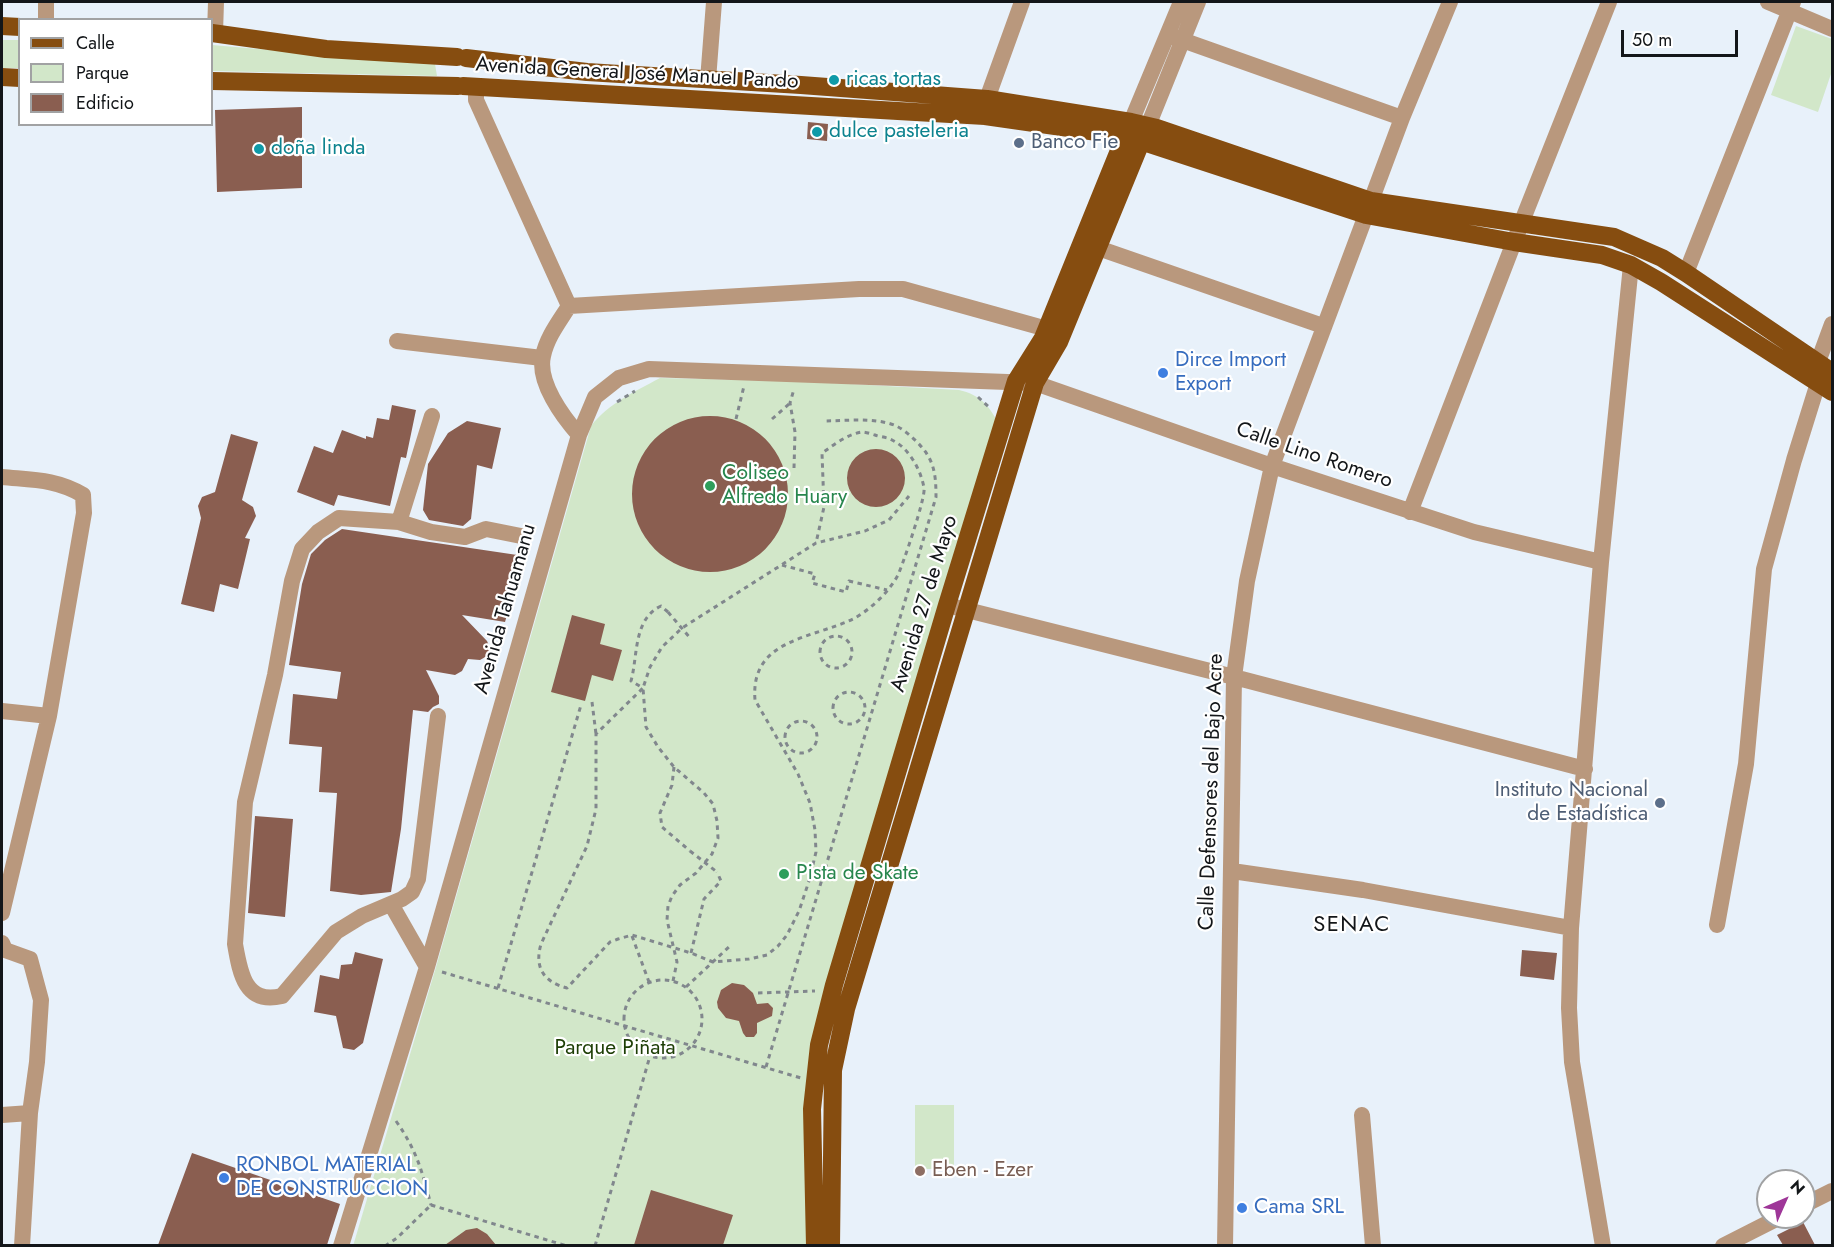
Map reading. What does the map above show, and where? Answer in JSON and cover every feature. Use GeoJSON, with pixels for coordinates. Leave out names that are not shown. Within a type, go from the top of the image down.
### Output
{"type":"FeatureCollection","features":[{"type":"Feature","properties":{"kind":"main road"},"geometry":{"type":"LineString","coordinates":[[2,26],[18,27]]}},
{"type":"Feature","properties":{"kind":"main road","name":"Avenida General José Manuel Pando"},"geometry":{"type":"LineString","coordinates":[[213,33],[326,49],[462,58],[587,72],[987,99],[1136,131],[1369,208],[1514,242],[1602,255],[1631,265],[1825,388]]}},
{"type":"Feature","properties":{"kind":"main road"},"geometry":{"type":"LineString","coordinates":[[462,58],[474,64],[476,74],[466,86]]}},
{"type":"Feature","properties":{"kind":"main road"},"geometry":{"type":"LineString","coordinates":[[2,77],[18,78]]}},
{"type":"Feature","properties":{"kind":"main road","name":"Avenida General José Manuel Pando"},"geometry":{"type":"LineString","coordinates":[[213,81],[466,86],[985,116],[1136,131]]}},
{"type":"Feature","properties":{"kind":"main road","name":"Avenida 27 de Mayo"},"geometry":{"type":"LineString","coordinates":[[831,1245],[833,1070],[846,1009],[1035,383],[1059,342],[1098,248],[1136,131]]}},
{"type":"Feature","properties":{"kind":"main road","name":"Avenida 27 de Mayo"},"geometry":{"type":"LineString","coordinates":[[814,1245],[812,1109],[814,1081],[819,1045],[834,985],[1016,381],[1047,329],[1136,131]]}},
{"type":"Feature","properties":{"kind":"main road","name":"Avenida General José Manuel Pando"},"geometry":{"type":"LineString","coordinates":[[1369,208],[1521,224],[1614,237],[1662,258],[1825,367]]}},
{"type":"Feature","properties":{"kind":"street"},"geometry":{"type":"LineString","coordinates":[[46,2],[46,18]]}},
{"type":"Feature","properties":{"kind":"street"},"geometry":{"type":"LineString","coordinates":[[213,33],[216,2]]}},
{"type":"Feature","properties":{"kind":"street"},"geometry":{"type":"LineString","coordinates":[[708,80],[714,2]]}},
{"type":"Feature","properties":{"kind":"street"},"geometry":{"type":"LineString","coordinates":[[987,99],[1022,2]]}},
{"type":"Feature","properties":{"kind":"street","name":"Avenida 27 de Mayo"},"geometry":{"type":"LineString","coordinates":[[1175,37],[1181,2]]}},
{"type":"Feature","properties":{"kind":"street","name":"Avenida 27 de Mayo"},"geometry":{"type":"LineString","coordinates":[[1136,131],[1175,37],[1198,2]]}},
{"type":"Feature","properties":{"kind":"street","name":"Calle Defensores del Bajo Acre"},"geometry":{"type":"LineString","coordinates":[[1225,1245],[1234,677],[1247,581],[1272,466],[1402,118],[1450,2]]}},
{"type":"Feature","properties":{"kind":"street"},"geometry":{"type":"LineString","coordinates":[[1410,512],[1609,2]]}},
{"type":"Feature","properties":{"kind":"street"},"geometry":{"type":"LineString","coordinates":[[1768,2],[1791,6],[1833,29]]}},
{"type":"Feature","properties":{"kind":"street"},"geometry":{"type":"LineString","coordinates":[[1686,273],[1791,6]]}},
{"type":"Feature","properties":{"kind":"street"},"geometry":{"type":"LineString","coordinates":[[1175,37],[1402,118]]}},
{"type":"Feature","properties":{"kind":"street"},"geometry":{"type":"LineString","coordinates":[[466,86],[476,100],[569,306]]}},
{"type":"Feature","properties":{"kind":"street"},"geometry":{"type":"LineString","coordinates":[[1098,248],[1323,326]]}},
{"type":"Feature","properties":{"kind":"street"},"geometry":{"type":"LineString","coordinates":[[1603,1245],[1572,1062],[1569,1008],[1571,928],[1601,562],[1631,265]]}},
{"type":"Feature","properties":{"kind":"street"},"geometry":{"type":"LineString","coordinates":[[569,306],[859,289],[903,289],[1047,329]]}},
{"type":"Feature","properties":{"kind":"street"},"geometry":{"type":"LineString","coordinates":[[569,306],[551,334],[542,358],[550,392],[562,416],[579,435]]}},
{"type":"Feature","properties":{"kind":"street"},"geometry":{"type":"LineString","coordinates":[[1825,367],[1833,324]]}},
{"type":"Feature","properties":{"kind":"street"},"geometry":{"type":"LineString","coordinates":[[398,340],[542,358]]}},
{"type":"Feature","properties":{"kind":"street","name":"Avenida Tahuamanu"},"geometry":{"type":"LineString","coordinates":[[341,1245],[427,967],[579,435],[594,398],[619,378],[649,369],[1016,381]]}},
{"type":"Feature","properties":{"kind":"street","name":"Calle Lino Romero"},"geometry":{"type":"LineString","coordinates":[[1016,381],[1035,383],[1272,466],[1474,532],[1601,562]]}},
{"type":"Feature","properties":{"kind":"street"},"geometry":{"type":"LineString","coordinates":[[1717,925],[1746,764],[1764,569],[1794,460],[1825,388]]}},
{"type":"Feature","properties":{"kind":"street"},"geometry":{"type":"LineString","coordinates":[[399,522],[432,416]]}},
{"type":"Feature","properties":{"kind":"street"},"geometry":{"type":"LineString","coordinates":[[2,477],[67,485],[82,495],[84,513],[49,716],[2,913]]}},
{"type":"Feature","properties":{"kind":"street"},"geometry":{"type":"LineString","coordinates":[[438,716],[418,879],[412,892],[362,916],[336,932],[282,996],[269,999],[255,995],[246,985],[239,966],[235,944],[245,802],[275,675],[292,581],[302,549],[318,532],[339,518],[399,522],[431,532],[465,537],[486,529],[521,536]]}},
{"type":"Feature","properties":{"kind":"street"},"geometry":{"type":"LineString","coordinates":[[947,605],[1234,677],[1585,770]]}},
{"type":"Feature","properties":{"kind":"street"},"geometry":{"type":"LineString","coordinates":[[2,711],[49,716]]}},
{"type":"Feature","properties":{"kind":"street"},"geometry":{"type":"LineString","coordinates":[[1232,871],[1364,890],[1571,928]]}},
{"type":"Feature","properties":{"kind":"street"},"geometry":{"type":"LineString","coordinates":[[391,904],[427,967]]}},
{"type":"Feature","properties":{"kind":"street"},"geometry":{"type":"LineString","coordinates":[[2,943],[5,950],[30,959],[42,1000],[38,1062],[30,1113],[22,1245]]}},
{"type":"Feature","properties":{"kind":"street"},"geometry":{"type":"LineString","coordinates":[[2,1115],[30,1113]]}},
{"type":"Feature","properties":{"kind":"street"},"geometry":{"type":"LineString","coordinates":[[1362,1115],[1373,1245]]}},
{"type":"Feature","properties":{"kind":"street"},"geometry":{"type":"LineString","coordinates":[[1816,1199],[1833,1191]]}},
{"type":"Feature","properties":{"kind":"street"},"geometry":{"type":"LineString","coordinates":[[1723,1245],[1756,1229]]}},
{"type":"Feature","properties":{"kind":"path"},"geometry":{"type":"LineString","coordinates":[[736,419],[746,381]]}},
{"type":"Feature","properties":{"kind":"path"},"geometry":{"type":"LineString","coordinates":[[794,468],[795,432],[790,403],[795,384]]}},
{"type":"Feature","properties":{"kind":"path"},"geometry":{"type":"LineString","coordinates":[[609,407],[644,386]]}},
{"type":"Feature","properties":{"kind":"path"},"geometry":{"type":"LineString","coordinates":[[976,396],[982,399],[994,415]]}},
{"type":"Feature","properties":{"kind":"path"},"geometry":{"type":"LineString","coordinates":[[772,418],[790,403]]}},
{"type":"Feature","properties":{"kind":"path"},"geometry":{"type":"LineString","coordinates":[[766,1067],[936,497],[936,478],[929,454],[911,436],[894,425],[864,420],[823,421]]}},
{"type":"Feature","properties":{"kind":"path"},"geometry":{"type":"LineString","coordinates":[[592,702],[596,734],[596,808],[587,846],[537,956],[543,973],[554,984],[567,988],[610,942],[632,935],[692,953],[713,962],[749,959],[767,954],[787,935],[799,911],[816,852],[810,803],[798,774],[755,700],[754,686],[758,669],[770,654],[786,644],[865,612],[898,575],[925,490],[914,460],[894,440],[863,432],[839,441],[822,453],[824,507],[816,543]]}},
{"type":"Feature","properties":{"kind":"path"},"geometry":{"type":"LineString","coordinates":[[673,981],[677,962],[667,920],[668,906],[680,885],[696,873],[712,854],[718,838],[717,820],[713,804],[674,767],[646,727],[643,688],[650,667],[662,647],[682,628],[816,543],[865,531],[890,520],[909,496]]}},
{"type":"Feature","properties":{"kind":"path"},"geometry":{"type":"LineString","coordinates":[[782,565],[815,574],[812,583],[846,592],[849,580],[887,590]]}},
{"type":"Feature","properties":{"kind":"path"},"geometry":{"type":"LineString","coordinates":[[643,688],[631,681],[636,663],[637,639],[645,621],[655,609],[661,606],[691,639]]}},
{"type":"Feature","properties":{"kind":"path"},"geometry":{"type":"LineString","coordinates":[[824,630],[827,639]]}},
{"type":"Feature","properties":{"kind":"path"},"geometry":{"type":"LineString","coordinates":[[837,636],[847,640],[850,644],[851,659],[844,666],[834,668],[828,666],[821,658],[821,647],[827,639],[837,636]]}},
{"type":"Feature","properties":{"kind":"path"},"geometry":{"type":"LineString","coordinates":[[596,734],[643,688]]}},
{"type":"Feature","properties":{"kind":"path"},"geometry":{"type":"LineString","coordinates":[[850,692],[860,696],[865,710],[864,715],[857,722],[846,724],[837,719],[834,714],[834,704],[840,695],[850,692]]}},
{"type":"Feature","properties":{"kind":"path"},"geometry":{"type":"LineString","coordinates":[[498,988],[581,705]]}},
{"type":"Feature","properties":{"kind":"path"},"geometry":{"type":"LineString","coordinates":[[865,710],[872,712]]}},
{"type":"Feature","properties":{"kind":"path"},"geometry":{"type":"LineString","coordinates":[[802,721],[811,725],[816,734],[815,744],[808,751],[793,751],[786,743],[785,732],[792,723],[802,721]]}},
{"type":"Feature","properties":{"kind":"path"},"geometry":{"type":"LineString","coordinates":[[781,744],[786,743]]}},
{"type":"Feature","properties":{"kind":"path"},"geometry":{"type":"LineString","coordinates":[[674,767],[672,785],[660,813],[662,827],[717,872],[721,881],[704,899],[692,953]]}},
{"type":"Feature","properties":{"kind":"path"},"geometry":{"type":"LineString","coordinates":[[632,935],[650,982]]}},
{"type":"Feature","properties":{"kind":"path"},"geometry":{"type":"LineString","coordinates":[[686,987],[731,945]]}},
{"type":"Feature","properties":{"kind":"path"},"geometry":{"type":"LineString","coordinates":[[427,967],[814,1081]]}},
{"type":"Feature","properties":{"kind":"path"},"geometry":{"type":"LineString","coordinates":[[673,981],[686,987],[694,994],[702,1015],[699,1036],[692,1045],[675,1056],[665,1059],[650,1056],[636,1048],[629,1039],[624,1025],[625,1006],[631,995],[639,987],[650,982],[673,981]]}},
{"type":"Feature","properties":{"kind":"path"},"geometry":{"type":"LineString","coordinates":[[758,993],[817,991]]}},
{"type":"Feature","properties":{"kind":"path"},"geometry":{"type":"LineString","coordinates":[[595,1245],[650,1056]]}},
{"type":"Feature","properties":{"kind":"path"},"geometry":{"type":"LineString","coordinates":[[384,1104],[411,1142],[421,1164],[431,1205]]}},
{"type":"Feature","properties":{"kind":"path"},"geometry":{"type":"LineString","coordinates":[[385,1245],[397,1238],[431,1205]]}},
{"type":"Feature","properties":{"kind":"path"},"geometry":{"type":"LineString","coordinates":[[431,1205],[567,1245]]}},
{"type":"Feature","properties":{"kind":"green space"},"geometry":{"type":"Polygon","coordinates":[[[1796,26],[1832,39],[1832,71],[1818,112],[1771,95],[1796,26]]]}},
{"type":"Feature","properties":{"kind":"green space"},"geometry":{"type":"Polygon","coordinates":[[[2,40],[18,40],[18,68],[2,68],[2,40]]]}},
{"type":"Feature","properties":{"kind":"green space"},"geometry":{"type":"Polygon","coordinates":[[[213,45],[435,64],[437,76],[213,71],[213,45]]]}},
{"type":"Feature","properties":{"kind":"green space","name":"Parque Piñata"},"geometry":{"type":"Polygon","coordinates":[[[660,378],[796,381],[959,390],[983,402],[998,423],[826,991],[810,1245],[353,1246],[436,967],[591,426],[614,404],[660,378]]]}},
{"type":"Feature","properties":{"kind":"green space"},"geometry":{"type":"Polygon","coordinates":[[[915,1105],[954,1105],[954,1169],[915,1169],[915,1105]]]}},
{"type":"Feature","properties":{"kind":"building","name":"doña linda"},"geometry":{"type":"Polygon","coordinates":[[[302,107],[302,188],[217,192],[215,110],[302,107]]]}},
{"type":"Feature","properties":{"kind":"building","name":"dulce pasteleria"},"geometry":{"type":"Polygon","coordinates":[[[808,122],[828,124],[827,141],[807,139],[808,122]]]}},
{"type":"Feature","properties":{"kind":"building"},"geometry":{"type":"Polygon","coordinates":[[[392,405],[416,410],[406,458],[401,457],[390,506],[338,495],[334,506],[297,492],[314,446],[333,453],[342,430],[366,439],[366,436],[373,438],[377,418],[389,420],[392,405]]]}},
{"type":"Feature","properties":{"kind":"building","name":"Coliseo Alfredo Huary"},"geometry":{"type":"Polygon","coordinates":[[[710,416],[725,417],[740,422],[765,439],[782,464],[787,479],[787,509],[782,524],[765,549],[740,566],[725,571],[710,572],[695,571],[680,566],[655,549],[638,524],[633,509],[632,494],[633,479],[638,464],[655,439],[680,422],[695,417],[710,416]]]}},
{"type":"Feature","properties":{"kind":"building"},"geometry":{"type":"Polygon","coordinates":[[[467,421],[501,428],[492,469],[477,465],[471,519],[463,526],[429,520],[423,510],[428,464],[448,433],[467,421]]]}},
{"type":"Feature","properties":{"kind":"building"},"geometry":{"type":"Polygon","coordinates":[[[231,434],[258,442],[242,500],[253,507],[256,516],[245,538],[250,539],[238,589],[220,584],[214,612],[181,604],[201,518],[198,506],[202,497],[215,492],[231,434]]]}},
{"type":"Feature","properties":{"kind":"building"},"geometry":{"type":"Polygon","coordinates":[[[870,449],[882,449],[897,457],[905,472],[905,484],[897,499],[882,507],[870,507],[855,499],[847,484],[847,472],[855,457],[870,449]]]}},
{"type":"Feature","properties":{"kind":"building"},"geometry":{"type":"Polygon","coordinates":[[[342,529],[524,556],[505,622],[462,615],[487,641],[490,648],[487,656],[480,660],[468,659],[462,671],[455,675],[426,670],[439,696],[439,704],[428,712],[413,710],[401,829],[391,892],[361,895],[330,891],[337,793],[319,792],[322,747],[289,744],[293,694],[337,699],[341,672],[289,665],[302,584],[311,554],[325,540],[342,529]]]}},
{"type":"Feature","properties":{"kind":"building"},"geometry":{"type":"Polygon","coordinates":[[[572,615],[605,624],[600,644],[622,650],[613,681],[592,675],[585,701],[551,692],[572,615]]]}},
{"type":"Feature","properties":{"kind":"building"},"geometry":{"type":"Polygon","coordinates":[[[255,816],[293,819],[285,917],[248,913],[255,816]]]}},
{"type":"Feature","properties":{"kind":"building"},"geometry":{"type":"Polygon","coordinates":[[[1522,950],[1557,953],[1554,980],[1520,976],[1522,950]]]}},
{"type":"Feature","properties":{"kind":"building"},"geometry":{"type":"Polygon","coordinates":[[[355,952],[383,959],[363,1043],[354,1050],[343,1048],[336,1016],[314,1012],[320,975],[339,979],[341,965],[352,964],[355,952]]]}},
{"type":"Feature","properties":{"kind":"building"},"geometry":{"type":"Polygon","coordinates":[[[732,983],[744,985],[753,993],[757,1004],[768,1003],[773,1008],[772,1016],[757,1023],[757,1033],[754,1037],[746,1037],[739,1021],[726,1018],[718,1008],[717,1002],[721,990],[732,983]]]}},
{"type":"Feature","properties":{"kind":"building","name":"RONBOL MATERIAL DE CONSTRUCCION"},"geometry":{"type":"Polygon","coordinates":[[[192,1153],[340,1204],[327,1245],[158,1245],[192,1153]]]}},
{"type":"Feature","properties":{"kind":"building"},"geometry":{"type":"Polygon","coordinates":[[[651,1190],[733,1215],[723,1245],[634,1245],[651,1190]]]}},
{"type":"Feature","properties":{"kind":"building"},"geometry":{"type":"Polygon","coordinates":[[[477,1228],[487,1234],[496,1245],[445,1245],[466,1230],[477,1228]]]}},
{"type":"Feature","properties":{"kind":"building"},"geometry":{"type":"Polygon","coordinates":[[[1789,1229],[1807,1229],[1815,1245],[1783,1245],[1777,1235],[1789,1229]]]}},
{"type":"Feature","properties":{"kind":"place","name":"ricas tortas"},"geometry":{"type":"Point","coordinates":[834,80]}},
{"type":"Feature","properties":{"kind":"place","name":"dulce pasteleria"},"geometry":{"type":"Point","coordinates":[817,132]}},
{"type":"Feature","properties":{"kind":"place","name":"Banco Fie"},"geometry":{"type":"Point","coordinates":[1019,143]}},
{"type":"Feature","properties":{"kind":"place","name":"doña linda"},"geometry":{"type":"Point","coordinates":[259,149]}},
{"type":"Feature","properties":{"kind":"place","name":"Dirce Import Export"},"geometry":{"type":"Point","coordinates":[1163,373]}},
{"type":"Feature","properties":{"kind":"place","name":"Coliseo Alfredo Huary"},"geometry":{"type":"Point","coordinates":[710,486]}},
{"type":"Feature","properties":{"kind":"place","name":"Instituto Nacional de Estadística"},"geometry":{"type":"Point","coordinates":[1660,803]}},
{"type":"Feature","properties":{"kind":"place","name":"Pista de Skate"},"geometry":{"type":"Point","coordinates":[784,874]}},
{"type":"Feature","properties":{"kind":"place","name":"Eben - Ezer"},"geometry":{"type":"Point","coordinates":[920,1171]}},
{"type":"Feature","properties":{"kind":"place","name":"RONBOL MATERIAL DE CONSTRUCCION"},"geometry":{"type":"Point","coordinates":[224,1178]}},
{"type":"Feature","properties":{"kind":"place","name":"Cama SRL"},"geometry":{"type":"Point","coordinates":[1242,1208]}},
{"type":"Feature","properties":{"kind":"district","name":"SENAC"},"geometry":{"type":"Point","coordinates":[1352,926]}}]}
